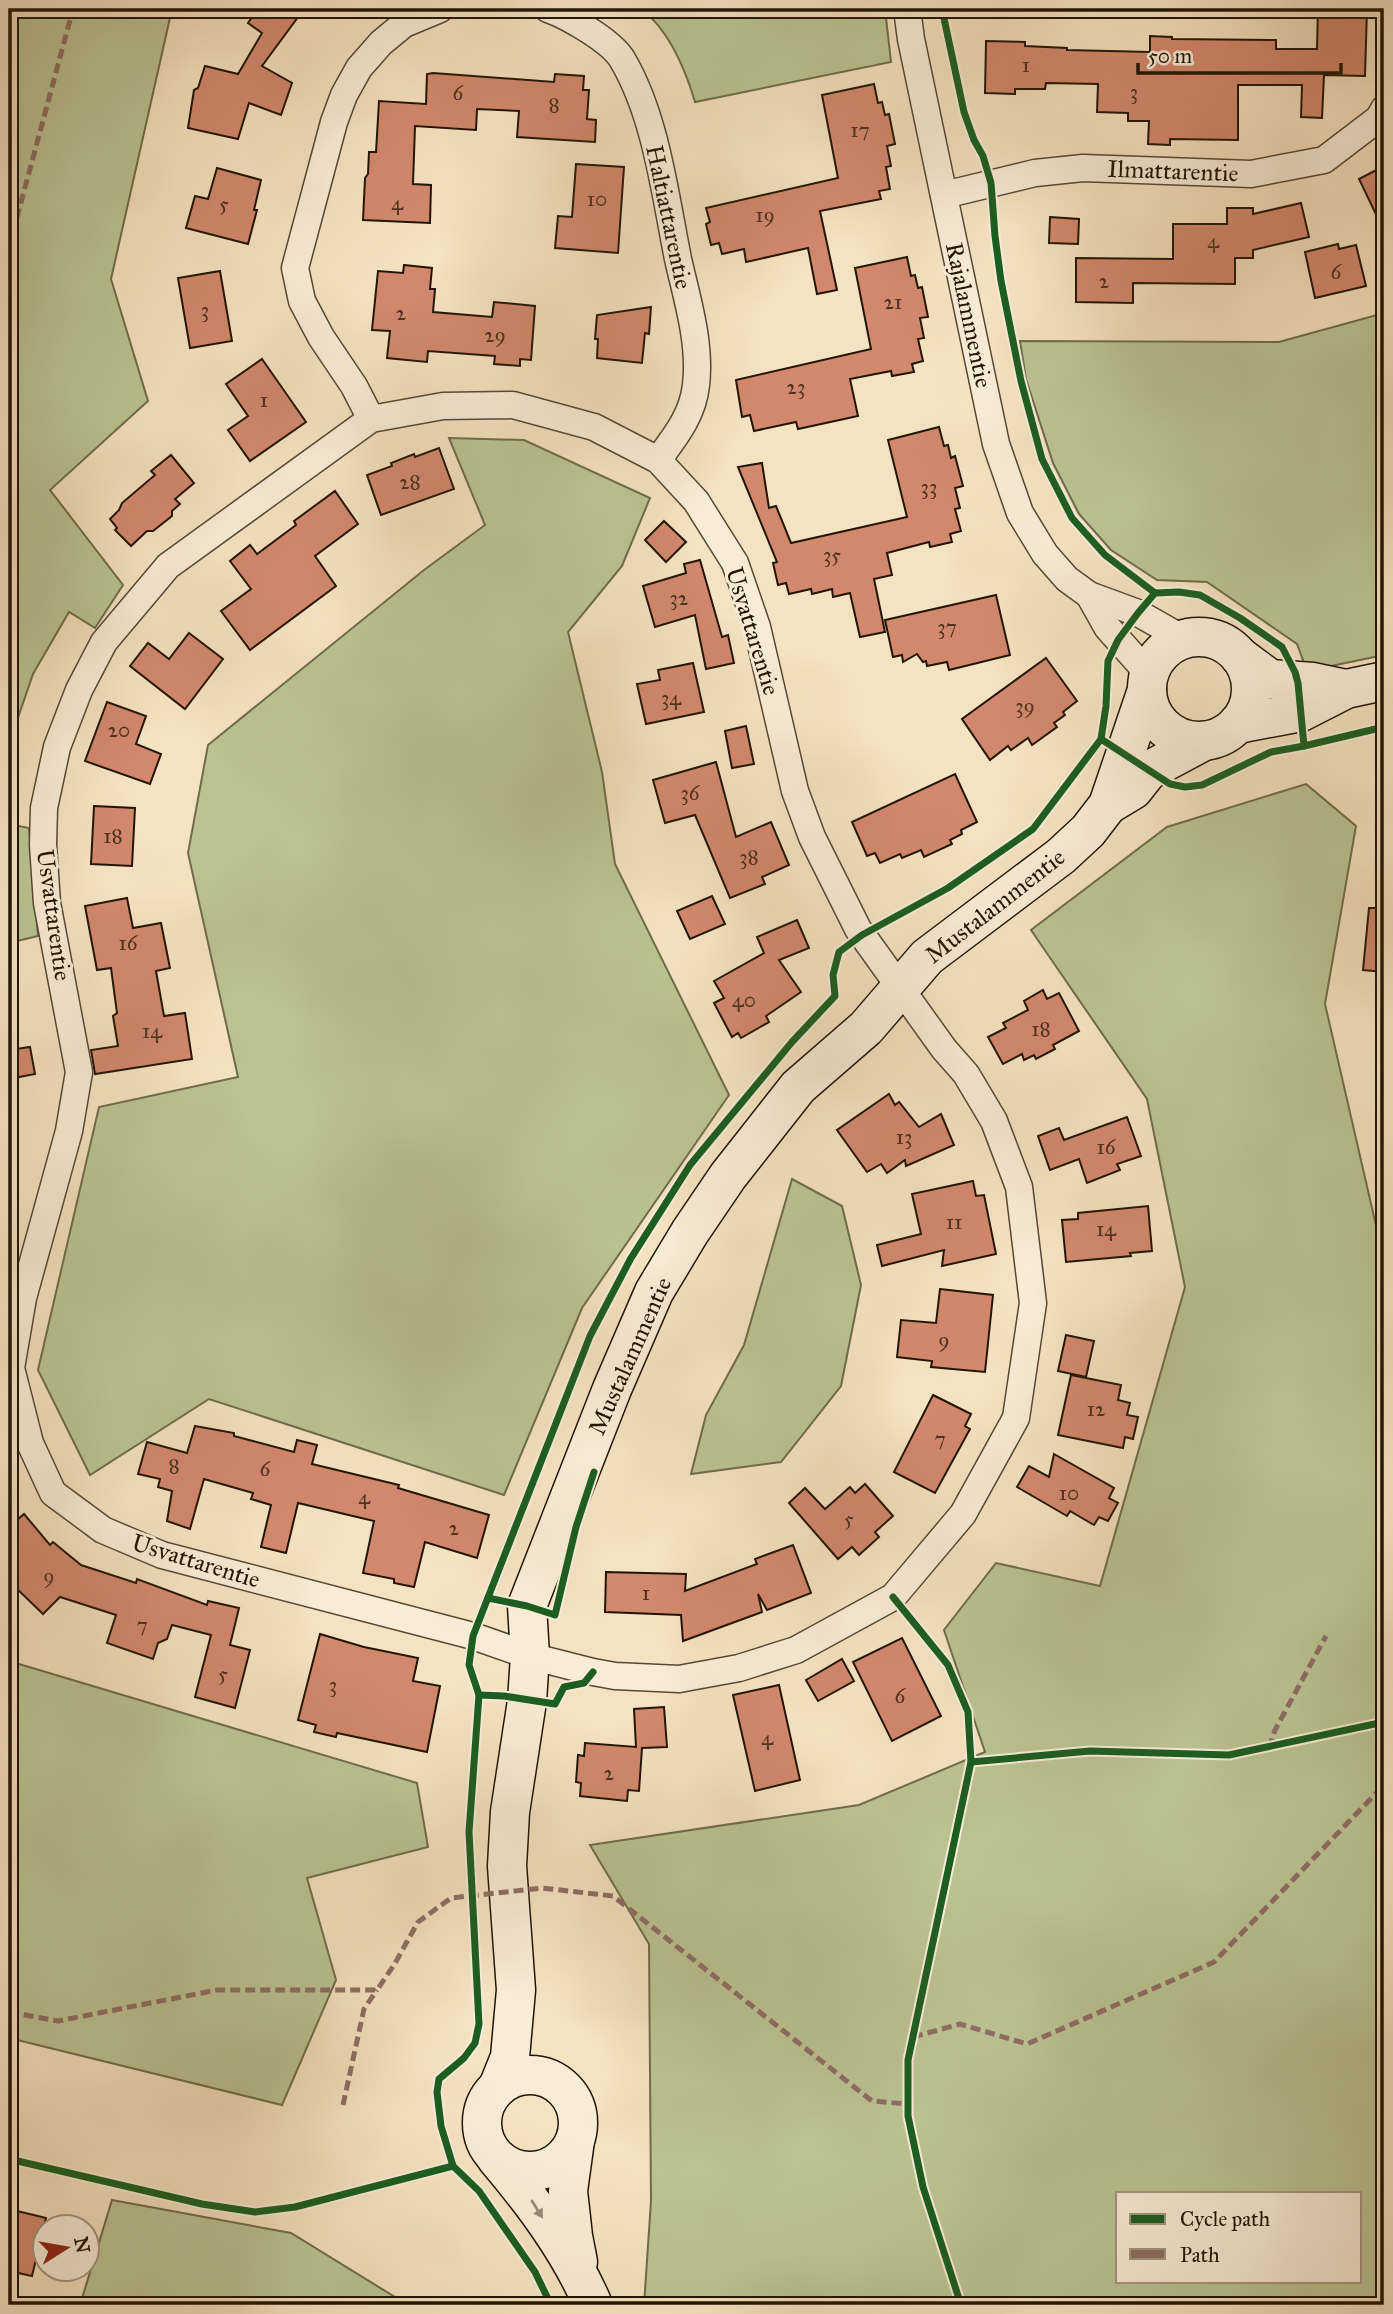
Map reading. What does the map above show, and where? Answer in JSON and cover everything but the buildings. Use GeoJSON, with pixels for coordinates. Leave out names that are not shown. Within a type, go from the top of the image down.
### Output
{"type":"FeatureCollection","features":[{"type":"Feature","properties":{"kind":"street"},"geometry":{"type":"LineString","coordinates":[[371,419],[302,301],[295,268],[334,122],[344,95],[359,68],[381,43],[404,24],[440,9]]}},
{"type":"Feature","properties":{"kind":"street","name":"Haltiattarentie"},"geometry":{"type":"LineString","coordinates":[[548,9],[586,28],[620,56],[635,87],[652,137],[696,343],[696,386],[686,420],[658,460]]}},
{"type":"Feature","properties":{"kind":"street","name":"Rajalammentie"},"geometry":{"type":"LineString","coordinates":[[907,9],[996,444],[1020,513],[1045,554],[1067,579],[1089,595],[1138,613],[1175,634],[1191,638]]}},
{"type":"Feature","properties":{"kind":"street","name":"Ilmattarentie"},"geometry":{"type":"LineString","coordinates":[[944,195],[1035,173],[1071,170],[1251,174],[1324,160],[1379,118],[1384,109]]}},
{"type":"Feature","properties":{"kind":"street","name":"Usvattarentie"},"geometry":{"type":"LineString","coordinates":[[513,405],[594,427],[658,460],[696,501],[735,563],[757,627],[795,791],[812,837],[858,929],[944,1049],[966,1074],[994,1121],[1019,1187],[1033,1303],[1016,1418],[963,1514],[893,1597],[796,1650],[739,1668],[679,1679],[615,1676],[530,1656],[473,1636],[162,1555],[103,1530],[53,1493],[30,1443],[11,1368],[23,1298],[69,1131],[79,1072],[47,903],[43,845],[44,808],[57,747],[79,690],[104,642],[167,566],[371,419],[443,406],[513,405]]}},
{"type":"Feature","properties":{"kind":"street","name":"Rajalammentie"},"geometry":{"type":"LineString","coordinates":[[1089,595],[1107,626],[1139,663],[1148,684]]}},
{"type":"Feature","properties":{"kind":"street"},"geometry":{"type":"LineString","coordinates":[[1191,638],[1211,638],[1227,645],[1239,656],[1249,675],[1251,694],[1246,713],[1221,733],[1183,739],[1170,733],[1158,721],[1149,706],[1148,684],[1150,669],[1163,651],[1174,643],[1191,638]]}},
{"type":"Feature","properties":{"kind":"street","name":"Mustalammentie"},"geometry":{"type":"LineString","coordinates":[[1239,656],[1270,679],[1313,682],[1346,690]]}},
{"type":"Feature","properties":{"kind":"street","name":"Mustalammentie"},"geometry":{"type":"LineString","coordinates":[[1108,805],[1133,790],[1147,771],[1221,733],[1301,712],[1346,690],[1384,681]]}},
{"type":"Feature","properties":{"kind":"street","name":"Mustalammentie"},"geometry":{"type":"LineString","coordinates":[[498,2087],[510,2057],[516,1990],[507,1866],[510,1812],[527,1701],[530,1656],[527,1606],[612,1390],[654,1292],[728,1176],[798,1087],[866,1028],[927,957],[1061,856],[1088,831],[1108,805],[1148,684]]}},
{"type":"Feature","properties":{"kind":"street","name":"Mustalammentie"},"geometry":{"type":"LineString","coordinates":[[516,1990],[531,2034],[558,2085]]}},
{"type":"Feature","properties":{"kind":"street"},"geometry":{"type":"LineString","coordinates":[[527,2075],[544,2077],[569,2095],[576,2108],[578,2123],[568,2191],[573,2236],[587,2292],[530,2197],[485,2141],[483,2112],[488,2099],[498,2087],[510,2080],[527,2075]]}},
{"type":"Feature","properties":{"kind":"street"},"geometry":{"type":"LineString","coordinates":[[495,2156],[508,2167],[526,2172],[542,2170],[558,2163],[575,2140]]}},
{"type":"Feature","properties":{"kind":"green space"},"geometry":{"type":"Polygon","coordinates":[[[9,9],[172,9],[111,279],[148,401],[50,490],[123,585],[95,628],[69,612],[33,674],[9,744],[9,9]]]}},
{"type":"Feature","properties":{"kind":"green space"},"geometry":{"type":"Polygon","coordinates":[[[642,9],[885,9],[891,62],[695,102],[675,51],[661,28],[642,9]]]}},
{"type":"Feature","properties":{"kind":"green space"},"geometry":{"type":"Polygon","coordinates":[[[1384,313],[1384,655],[1307,671],[1297,644],[1207,582],[1157,580],[1111,550],[1079,514],[1053,463],[1026,379],[1020,341],[1279,342],[1384,313]]]}},
{"type":"Feature","properties":{"kind":"green space"},"geometry":{"type":"Polygon","coordinates":[[[449,438],[524,440],[650,498],[622,566],[568,632],[602,772],[615,864],[729,1095],[582,1308],[504,1495],[209,1399],[90,1475],[38,1370],[99,1107],[238,1077],[188,853],[208,745],[424,570],[485,525],[449,438]]]}},
{"type":"Feature","properties":{"kind":"green space"},"geometry":{"type":"Polygon","coordinates":[[[1306,784],[1356,826],[1325,1004],[1384,1260],[1384,2305],[644,2305],[651,2201],[649,1944],[590,1845],[859,1805],[985,1752],[944,1630],[996,1563],[1100,1586],[1185,1287],[1147,1099],[1031,930],[1167,827],[1306,784]]]}},
{"type":"Feature","properties":{"kind":"green space"},"geometry":{"type":"Polygon","coordinates":[[[9,824],[29,828],[38,936],[9,943],[9,824]]]}},
{"type":"Feature","properties":{"kind":"green space"},"geometry":{"type":"Polygon","coordinates":[[[792,1179],[842,1206],[861,1285],[841,1386],[781,1462],[691,1474],[706,1415],[744,1345],[792,1179]]]}},
{"type":"Feature","properties":{"kind":"green space"},"geometry":{"type":"Polygon","coordinates":[[[9,1661],[417,1783],[428,1847],[307,1878],[336,1980],[282,2105],[9,2038],[9,1661]]]}},
{"type":"Feature","properties":{"kind":"green space"},"geometry":{"type":"Polygon","coordinates":[[[112,2200],[291,2233],[408,2305],[80,2305],[87,2282],[102,2282],[102,2233],[112,2200]]]}},
{"type":"Feature","properties":{"kind":"marked path"},"geometry":{"type":"LineString","coordinates":[[9,247],[73,9]]}},
{"type":"Feature","properties":{"kind":"marked path"},"geometry":{"type":"LineString","coordinates":[[1269,1748],[1275,1730],[1326,1636]]}},
{"type":"Feature","properties":{"kind":"marked path"},"geometry":{"type":"LineString","coordinates":[[913,2037],[960,2024],[1027,2044],[1214,1962],[1384,1785]]}},
{"type":"Feature","properties":{"kind":"marked path"},"geometry":{"type":"LineString","coordinates":[[9,2012],[58,2021],[217,1990],[377,1990],[418,1922],[451,1898],[542,1888],[613,1896],[872,2101],[908,2104]]}},
{"type":"Feature","properties":{"kind":"marked path"},"geometry":{"type":"LineString","coordinates":[[343,2105],[364,2009],[377,1990]]}},
{"type":"Feature","properties":{"kind":"cycle path"},"geometry":{"type":"LineString","coordinates":[[942,9],[964,112],[983,156],[991,183],[1001,281],[1021,381],[1042,459],[1072,518],[1105,555],[1155,593]]}},
{"type":"Feature","properties":{"kind":"cycle path"},"geometry":{"type":"LineString","coordinates":[[1101,739],[1108,661],[1118,640],[1155,593],[1200,595],[1282,647],[1298,683],[1304,746],[1384,727]]}},
{"type":"Feature","properties":{"kind":"cycle path"},"geometry":{"type":"LineString","coordinates":[[551,2305],[535,2272],[479,2191],[453,2166],[441,2126],[437,2092],[439,2079],[464,2058],[475,2043],[479,2024],[469,1832],[479,1695],[469,1665],[473,1636],[590,1336],[631,1258],[690,1165],[792,1042],[835,996],[833,975],[839,952],[862,935],[948,888],[1033,829],[1101,739],[1170,784],[1185,787],[1202,785],[1271,752],[1304,746]]}},
{"type":"Feature","properties":{"kind":"cycle path"},"geometry":{"type":"LineString","coordinates":[[488,1598],[555,1615],[576,1527],[594,1472]]}},
{"type":"Feature","properties":{"kind":"cycle path"},"geometry":{"type":"LineString","coordinates":[[893,1597],[948,1665],[968,1712],[971,1762],[908,2060],[908,2116],[923,2187],[961,2305]]}},
{"type":"Feature","properties":{"kind":"cycle path"},"geometry":{"type":"LineString","coordinates":[[479,1695],[555,1704],[564,1687],[584,1683],[593,1672]]}},
{"type":"Feature","properties":{"kind":"cycle path"},"geometry":{"type":"LineString","coordinates":[[971,1762],[1090,1751],[1229,1755],[1384,1722]]}},
{"type":"Feature","properties":{"kind":"cycle path"},"geometry":{"type":"LineString","coordinates":[[9,2159],[202,2204],[255,2212],[295,2207],[453,2166]]}}]}
